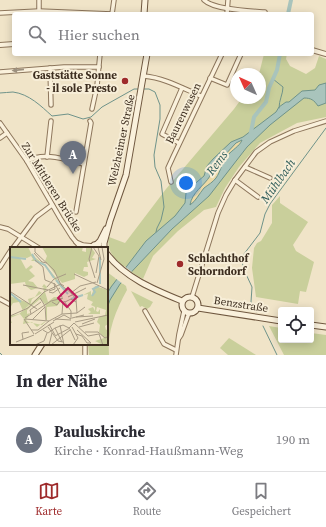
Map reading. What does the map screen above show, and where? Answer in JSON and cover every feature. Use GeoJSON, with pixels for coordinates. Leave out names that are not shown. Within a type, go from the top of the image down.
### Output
{"type":"FeatureCollection","features":[{"type":"Feature","properties":{"kind":"main road"},"geometry":{"type":"LineString","coordinates":[[144,12],[145,0]]}},
{"type":"Feature","properties":{"kind":"main road"},"geometry":{"type":"LineString","coordinates":[[148,0],[148,12]]}},
{"type":"Feature","properties":{"kind":"main road","name":"Welzheimer Straße"},"geometry":{"type":"LineString","coordinates":[[142,86],[143,56]]}},
{"type":"Feature","properties":{"kind":"main road","name":"Welzheimer Straße"},"geometry":{"type":"LineString","coordinates":[[105,247],[104,243],[110,221],[126,175],[147,56]]}},
{"type":"Feature","properties":{"kind":"main road","name":"Welzheimer Straße"},"geometry":{"type":"LineString","coordinates":[[93,246],[101,240],[110,221]]}},
{"type":"Feature","properties":{"kind":"main road"},"geometry":{"type":"LineString","coordinates":[[93,246],[101,245],[104,247]]}},
{"type":"Feature","properties":{"kind":"main road"},"geometry":{"type":"LineString","coordinates":[[108,255],[114,264]]}},
{"type":"Feature","properties":{"kind":"main road"},"geometry":{"type":"LineString","coordinates":[[108,262],[114,264],[163,294],[182,301]]}},
{"type":"Feature","properties":{"kind":"main road"},"geometry":{"type":"LineString","coordinates":[[186,312],[182,307],[182,301],[186,297],[192,297]]}},
{"type":"Feature","properties":{"kind":"main road","name":"Benzstraße"},"geometry":{"type":"LineString","coordinates":[[192,297],[197,301],[198,308]]}},
{"type":"Feature","properties":{"kind":"main road","name":"Benzstraße"},"geometry":{"type":"LineString","coordinates":[[186,312],[194,312],[198,308]]}},
{"type":"Feature","properties":{"kind":"main road","name":"Benzstraße"},"geometry":{"type":"LineString","coordinates":[[198,308],[278,321]]}},
{"type":"Feature","properties":{"kind":"main road"},"geometry":{"type":"LineString","coordinates":[[314,325],[326,327]]}},
{"type":"Feature","properties":{"kind":"main road"},"geometry":{"type":"LineString","coordinates":[[35,355],[41,345]]}},
{"type":"Feature","properties":{"kind":"street"},"geometry":{"type":"LineString","coordinates":[[39,0],[39,11]]}},
{"type":"Feature","properties":{"kind":"street"},"geometry":{"type":"LineString","coordinates":[[112,12],[114,0]]}},
{"type":"Feature","properties":{"kind":"street"},"geometry":{"type":"LineString","coordinates":[[204,0],[212,5],[227,8],[265,12]]}},
{"type":"Feature","properties":{"kind":"street"},"geometry":{"type":"LineString","coordinates":[[227,12],[228,0]]}},
{"type":"Feature","properties":{"kind":"street"},"geometry":{"type":"LineString","coordinates":[[0,13],[12,12]]}},
{"type":"Feature","properties":{"kind":"street"},"geometry":{"type":"LineString","coordinates":[[20,12],[63,12]]}},
{"type":"Feature","properties":{"kind":"street"},"geometry":{"type":"LineString","coordinates":[[0,45],[12,44]]}},
{"type":"Feature","properties":{"kind":"street"},"geometry":{"type":"LineString","coordinates":[[314,51],[326,54]]}},
{"type":"Feature","properties":{"kind":"street"},"geometry":{"type":"LineString","coordinates":[[92,109],[97,86],[100,56]]}},
{"type":"Feature","properties":{"kind":"street","name":"Baurenwasen"},"geometry":{"type":"LineString","coordinates":[[171,182],[168,168],[221,56]]}},
{"type":"Feature","properties":{"kind":"street"},"geometry":{"type":"LineString","coordinates":[[210,78],[226,85],[240,56]]}},
{"type":"Feature","properties":{"kind":"street"},"geometry":{"type":"LineString","coordinates":[[0,72],[64,67],[99,67]]}},
{"type":"Feature","properties":{"kind":"street"},"geometry":{"type":"LineString","coordinates":[[50,68],[51,105]]}},
{"type":"Feature","properties":{"kind":"street"},"geometry":{"type":"LineString","coordinates":[[144,76],[155,77],[168,81],[201,96]]}},
{"type":"Feature","properties":{"kind":"street"},"geometry":{"type":"LineString","coordinates":[[179,143],[162,134],[182,88]]}},
{"type":"Feature","properties":{"kind":"street"},"geometry":{"type":"LineString","coordinates":[[47,157],[51,121]]}},
{"type":"Feature","properties":{"kind":"street"},"geometry":{"type":"LineString","coordinates":[[76,212],[91,123],[90,121]]}},
{"type":"Feature","properties":{"kind":"street"},"geometry":{"type":"LineString","coordinates":[[192,297],[218,213],[235,180],[256,152],[270,142],[294,131],[326,121]]}},
{"type":"Feature","properties":{"kind":"street","name":"Zur Mittleren Brücke"},"geometry":{"type":"LineString","coordinates":[[0,123],[27,160],[52,205],[80,247]]}},
{"type":"Feature","properties":{"kind":"street"},"geometry":{"type":"LineString","coordinates":[[0,138],[7,133]]}},
{"type":"Feature","properties":{"kind":"street"},"geometry":{"type":"LineString","coordinates":[[27,160],[34,157],[47,157],[84,164]]}},
{"type":"Feature","properties":{"kind":"street"},"geometry":{"type":"LineString","coordinates":[[245,167],[270,178]]}},
{"type":"Feature","properties":{"kind":"street"},"geometry":{"type":"LineString","coordinates":[[235,180],[258,197]]}},
{"type":"Feature","properties":{"kind":"street"},"geometry":{"type":"LineString","coordinates":[[13,247],[36,217],[52,205]]}},
{"type":"Feature","properties":{"kind":"street"},"geometry":{"type":"LineString","coordinates":[[0,227],[8,229],[38,247]]}},
{"type":"Feature","properties":{"kind":"street","name":"Zur Mittleren Brücke"},"geometry":{"type":"LineString","coordinates":[[75,241],[84,245],[93,246]]}},
{"type":"Feature","properties":{"kind":"street"},"geometry":{"type":"LineString","coordinates":[[0,267],[10,252]]}},
{"type":"Feature","properties":{"kind":"street"},"geometry":{"type":"LineString","coordinates":[[0,299],[10,304]]}},
{"type":"Feature","properties":{"kind":"street"},"geometry":{"type":"LineString","coordinates":[[145,311],[164,344],[176,350]]}},
{"type":"Feature","properties":{"kind":"street"},"geometry":{"type":"LineString","coordinates":[[176,355],[179,334],[186,312]]}},
{"type":"Feature","properties":{"kind":"green space"},"geometry":{"type":"Polygon","coordinates":[[[264,56],[287,56],[286,59],[290,66],[306,74],[315,68],[319,56],[326,59],[326,117],[297,123],[260,143],[239,167],[225,188],[216,207],[204,210],[178,231],[153,256],[143,279],[137,276],[124,267],[114,257],[108,244],[109,237],[125,243],[166,189],[238,104],[266,104],[266,68],[260,68],[264,56]]]}},
{"type":"Feature","properties":{"kind":"green space"},"geometry":{"type":"Polygon","coordinates":[[[280,196],[280,203],[308,222],[293,245],[296,251],[314,262],[306,292],[300,291],[298,304],[256,297],[252,268],[254,248],[257,243],[261,241],[272,223],[272,205],[280,196]]]}},
{"type":"Feature","properties":{"kind":"green space"},"geometry":{"type":"Polygon","coordinates":[[[108,273],[126,286],[127,290],[113,321],[109,338],[109,355],[89,355],[88,345],[108,345],[108,273]]]}},
{"type":"Feature","properties":{"kind":"green space"},"geometry":{"type":"Polygon","coordinates":[[[131,291],[153,302],[150,307],[147,309],[142,306],[140,307],[131,291]]]}},
{"type":"Feature","properties":{"kind":"green space"},"geometry":{"type":"Polygon","coordinates":[[[269,326],[278,328],[278,343],[314,343],[314,333],[326,335],[326,355],[284,355],[269,326]]]}},
{"type":"Feature","properties":{"kind":"green space"},"geometry":{"type":"Polygon","coordinates":[[[229,338],[256,355],[228,355],[220,348],[229,338]]]}},
{"type":"Feature","properties":{"kind":"sand"},"geometry":{"type":"Polygon","coordinates":[[[243,140],[228,154],[219,168],[215,181],[198,195],[194,202],[189,205],[190,200],[195,193],[210,176],[214,163],[223,157],[236,143],[243,140]]]}},
{"type":"Feature","properties":{"kind":"water"},"geometry":{"type":"Polygon","coordinates":[[[326,83],[326,103],[318,106],[309,98],[304,98],[270,125],[247,147],[209,196],[172,229],[120,284],[108,305],[108,292],[111,287],[146,241],[175,216],[185,203],[186,193],[204,176],[207,166],[213,159],[231,142],[243,137],[276,112],[279,107],[286,102],[289,102],[302,91],[315,90],[319,85],[326,83]],[[242,140],[236,143],[223,157],[214,163],[208,180],[193,196],[190,205],[204,188],[216,178],[227,156],[242,140]]]}},
{"type":"Feature","properties":{"kind":"pier"},"geometry":{"type":"Polygon","coordinates":[[[124,266],[132,272],[123,284],[115,278],[124,266]]]}},
{"type":"Feature","properties":{"kind":"waterway"},"geometry":{"type":"LineString","coordinates":[[288,12],[291,0]]}},
{"type":"Feature","properties":{"kind":"waterway"},"geometry":{"type":"LineString","coordinates":[[250,137],[254,117],[266,102],[269,88],[277,70],[280,56]]}},
{"type":"Feature","properties":{"kind":"waterway"},"geometry":{"type":"LineString","coordinates":[[273,79],[283,87],[279,108]]}},
{"type":"Feature","properties":{"kind":"waterway"},"geometry":{"type":"LineString","coordinates":[[0,93],[13,92],[24,95],[44,108],[52,116],[68,114],[83,119],[91,117],[102,107],[134,89],[138,89]]}},
{"type":"Feature","properties":{"kind":"waterway"},"geometry":{"type":"LineString","coordinates":[[143,89],[149,89],[155,92],[160,105],[160,119],[154,155],[155,167],[161,181],[164,207],[156,232]]}},
{"type":"Feature","properties":{"kind":"waterway","name":"Mühlbach"},"geometry":{"type":"LineString","coordinates":[[256,312],[251,302],[252,287],[242,262],[244,254],[260,233],[265,214],[270,204],[326,128]]}},
{"type":"Feature","properties":{"kind":"waterway","name":"Mühlbach"},"geometry":{"type":"LineString","coordinates":[[263,326],[277,355]]}},
{"type":"Feature","properties":{"kind":"place","name":"Gaststätte Sonne - il sole Presto"},"geometry":{"type":"Point","coordinates":[125,81]}},
{"type":"Feature","properties":{"kind":"place","name":"Pauluskirche"},"geometry":{"type":"Point","coordinates":[73,174]}},
{"type":"Feature","properties":{"kind":"place","name":"Schlachthof Schorndorf"},"geometry":{"type":"Point","coordinates":[180,264]}},
{"type":"Feature","properties":{"kind":"water label","name":"Rems"},"geometry":{"type":"Point","coordinates":[217,163]}}]}
